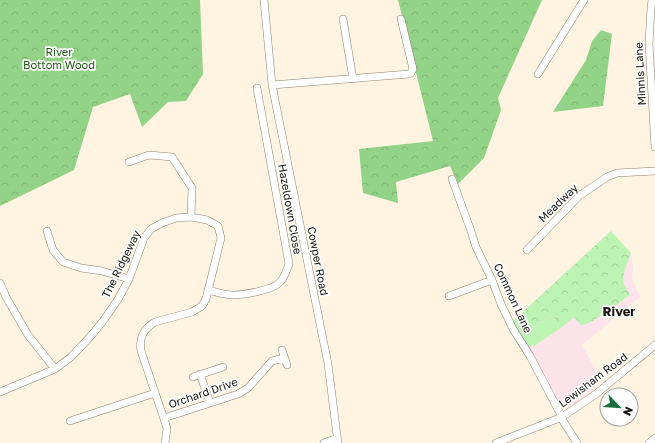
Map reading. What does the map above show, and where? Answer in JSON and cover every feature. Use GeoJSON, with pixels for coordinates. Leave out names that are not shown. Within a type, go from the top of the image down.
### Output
{"type":"FeatureCollection","features":[{"type":"Feature","properties":{"kind":"street","name":"Cowper Road"},"geometry":{"type":"LineString","coordinates":[[264,0],[272,85],[328,364],[337,441]]}},
{"type":"Feature","properties":{"kind":"street"},"geometry":{"type":"LineString","coordinates":[[542,71],[584,0]]}},
{"type":"Feature","properties":{"kind":"street","name":"Minnis Lane"},"geometry":{"type":"LineString","coordinates":[[652,0],[650,8],[649,44],[655,147]]}},
{"type":"Feature","properties":{"kind":"street"},"geometry":{"type":"LineString","coordinates":[[343,19],[353,79]]}},
{"type":"Feature","properties":{"kind":"street"},"geometry":{"type":"LineString","coordinates":[[272,85],[411,73],[413,69],[401,19]]}},
{"type":"Feature","properties":{"kind":"street","name":"Hazeldown Close"},"geometry":{"type":"LineString","coordinates":[[208,290],[233,295],[257,292],[271,288],[278,284],[285,276],[288,264],[257,88]]}},
{"type":"Feature","properties":{"kind":"street"},"geometry":{"type":"LineString","coordinates":[[129,162],[150,155],[172,157],[192,188],[191,217]]}},
{"type":"Feature","properties":{"kind":"street","name":"Meadway"},"geometry":{"type":"LineString","coordinates":[[527,250],[579,196],[607,177],[616,173],[655,171]]}},
{"type":"Feature","properties":{"kind":"street","name":"Common Lane"},"geometry":{"type":"LineString","coordinates":[[452,179],[476,247],[513,330],[530,356],[563,420],[577,443]]}},
{"type":"Feature","properties":{"kind":"street","name":"The Ridgeway"},"geometry":{"type":"LineString","coordinates":[[0,392],[55,369],[71,357],[90,338],[117,301],[129,279],[144,238],[151,229],[162,223],[176,218],[191,217],[207,220],[218,226],[222,238],[208,290]]}},
{"type":"Feature","properties":{"kind":"street"},"geometry":{"type":"LineString","coordinates":[[47,231],[53,250],[63,262],[81,268],[102,270],[129,279]]}},
{"type":"Feature","properties":{"kind":"street"},"geometry":{"type":"LineString","coordinates":[[449,296],[492,280]]}},
{"type":"Feature","properties":{"kind":"street"},"geometry":{"type":"LineString","coordinates":[[0,283],[6,298],[28,335],[55,369]]}},
{"type":"Feature","properties":{"kind":"street"},"geometry":{"type":"LineString","coordinates":[[165,443],[167,428],[141,351],[141,336],[150,325],[155,322],[192,312],[202,306],[206,299],[208,290]]}},
{"type":"Feature","properties":{"kind":"street","name":"Lewisham Road"},"geometry":{"type":"LineString","coordinates":[[496,443],[562,417],[596,394],[655,345]]}},
{"type":"Feature","properties":{"kind":"street"},"geometry":{"type":"LineString","coordinates":[[282,350],[287,366]]}},
{"type":"Feature","properties":{"kind":"street","name":"Orchard Drive"},"geometry":{"type":"LineString","coordinates":[[164,418],[238,394],[248,388],[272,361],[284,358]]}},
{"type":"Feature","properties":{"kind":"street"},"geometry":{"type":"LineString","coordinates":[[210,403],[196,376],[223,367]]}},
{"type":"Feature","properties":{"kind":"street"},"geometry":{"type":"LineString","coordinates":[[70,421],[155,393]]}},
{"type":"Feature","properties":{"kind":"street"},"geometry":{"type":"LineString","coordinates":[[649,443],[655,438]]}},
{"type":"Feature","properties":{"kind":"street"},"geometry":{"type":"LineString","coordinates":[[324,443],[337,441]]}},
{"type":"Feature","properties":{"kind":"shaded area"},"geometry":{"type":"Polygon","coordinates":[[[611,231],[631,253],[633,269],[632,279],[640,297],[582,345],[602,381],[581,400],[565,408],[558,402],[512,322],[611,231]]]}},
{"type":"Feature","properties":{"kind":"green space","name":"River Bottom Wood"},"geometry":{"type":"Polygon","coordinates":[[[0,0],[200,0],[203,74],[186,101],[168,102],[142,127],[130,94],[93,107],[74,170],[0,206],[0,0]]]}},
{"type":"Feature","properties":{"kind":"green space"},"geometry":{"type":"Polygon","coordinates":[[[398,0],[542,0],[498,98],[501,110],[484,158],[458,184],[450,166],[396,182],[398,203],[363,193],[359,149],[433,141],[398,0]]]}},
{"type":"Feature","properties":{"kind":"green space"},"geometry":{"type":"Polygon","coordinates":[[[601,30],[612,34],[603,106],[553,112],[586,60],[592,41],[601,30]]]}},
{"type":"Feature","properties":{"kind":"green space"},"geometry":{"type":"Polygon","coordinates":[[[611,231],[631,253],[623,279],[625,287],[630,295],[598,318],[585,324],[581,325],[574,317],[561,328],[552,315],[525,333],[533,344],[528,349],[512,322],[611,231]]]}},
{"type":"Feature","properties":{"kind":"green space"},"geometry":{"type":"Polygon","coordinates":[[[552,315],[561,328],[534,346],[525,334],[552,315]]]}},
{"type":"Feature","properties":{"kind":"district","name":"River"},"geometry":{"type":"Point","coordinates":[619,311]}}]}
